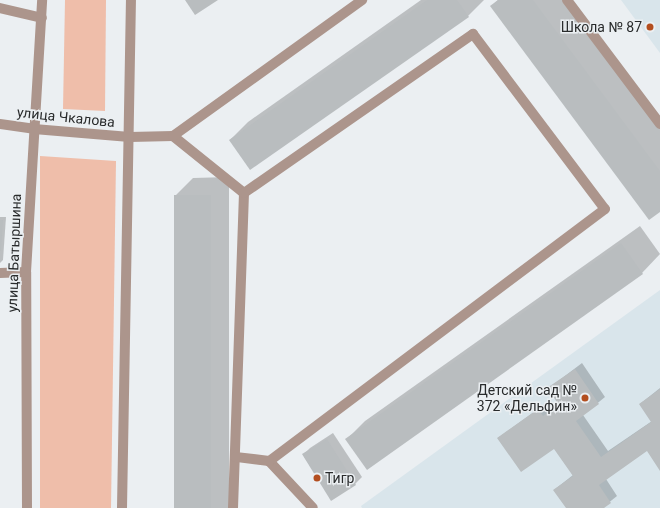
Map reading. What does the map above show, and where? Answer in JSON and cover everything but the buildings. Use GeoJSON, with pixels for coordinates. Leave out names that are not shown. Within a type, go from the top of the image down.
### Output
{"type":"FeatureCollection","features":[{"type":"Feature","properties":{"kind":"street","name":"улица Батыршина"},"geometry":{"type":"LineString","coordinates":[[27,508],[26,272],[42,0]]}},
{"type":"Feature","properties":{"kind":"street"},"geometry":{"type":"LineString","coordinates":[[122,508],[130,137],[131,0]]}},
{"type":"Feature","properties":{"kind":"street"},"geometry":{"type":"LineString","coordinates":[[244,193],[173,136],[362,0]]}},
{"type":"Feature","properties":{"kind":"street"},"geometry":{"type":"LineString","coordinates":[[567,0],[660,124]]}},
{"type":"Feature","properties":{"kind":"street"},"geometry":{"type":"LineString","coordinates":[[0,8],[42,18]]}},
{"type":"Feature","properties":{"kind":"street"},"geometry":{"type":"LineString","coordinates":[[244,193],[473,34],[606,209],[270,461]]}},
{"type":"Feature","properties":{"kind":"street","name":"улица Чкалова"},"geometry":{"type":"LineString","coordinates":[[0,124],[34,129],[130,137],[173,136]]}},
{"type":"Feature","properties":{"kind":"street"},"geometry":{"type":"LineString","coordinates":[[233,508],[244,193]]}},
{"type":"Feature","properties":{"kind":"street"},"geometry":{"type":"LineString","coordinates":[[0,273],[26,272]]}},
{"type":"Feature","properties":{"kind":"street"},"geometry":{"type":"LineString","coordinates":[[235,457],[270,461],[313,508]]}},
{"type":"Feature","properties":{"kind":"shaded area"},"geometry":{"type":"Polygon","coordinates":[[[65,0],[106,0],[105,111],[63,109],[65,0]]]}},
{"type":"Feature","properties":{"kind":"shaded area","name":"Школа № 87"},"geometry":{"type":"Polygon","coordinates":[[[621,0],[660,0],[660,53],[621,0]]]}},
{"type":"Feature","properties":{"kind":"shaded area"},"geometry":{"type":"Polygon","coordinates":[[[40,156],[116,161],[111,508],[40,508],[40,156]]]}},
{"type":"Feature","properties":{"kind":"shaded area","name":"Детский сад № 372 «Дельфин»"},"geometry":{"type":"Polygon","coordinates":[[[660,290],[660,508],[362,508],[361,506],[660,290]]]}},
{"type":"Feature","properties":{"kind":"place","name":"Школа № 87"},"geometry":{"type":"Point","coordinates":[650,27]}},
{"type":"Feature","properties":{"kind":"place","name":"Детский сад № 372 «Дельфин»"},"geometry":{"type":"Point","coordinates":[585,398]}},
{"type":"Feature","properties":{"kind":"place","name":"Тигр"},"geometry":{"type":"Point","coordinates":[317,478]}}]}
